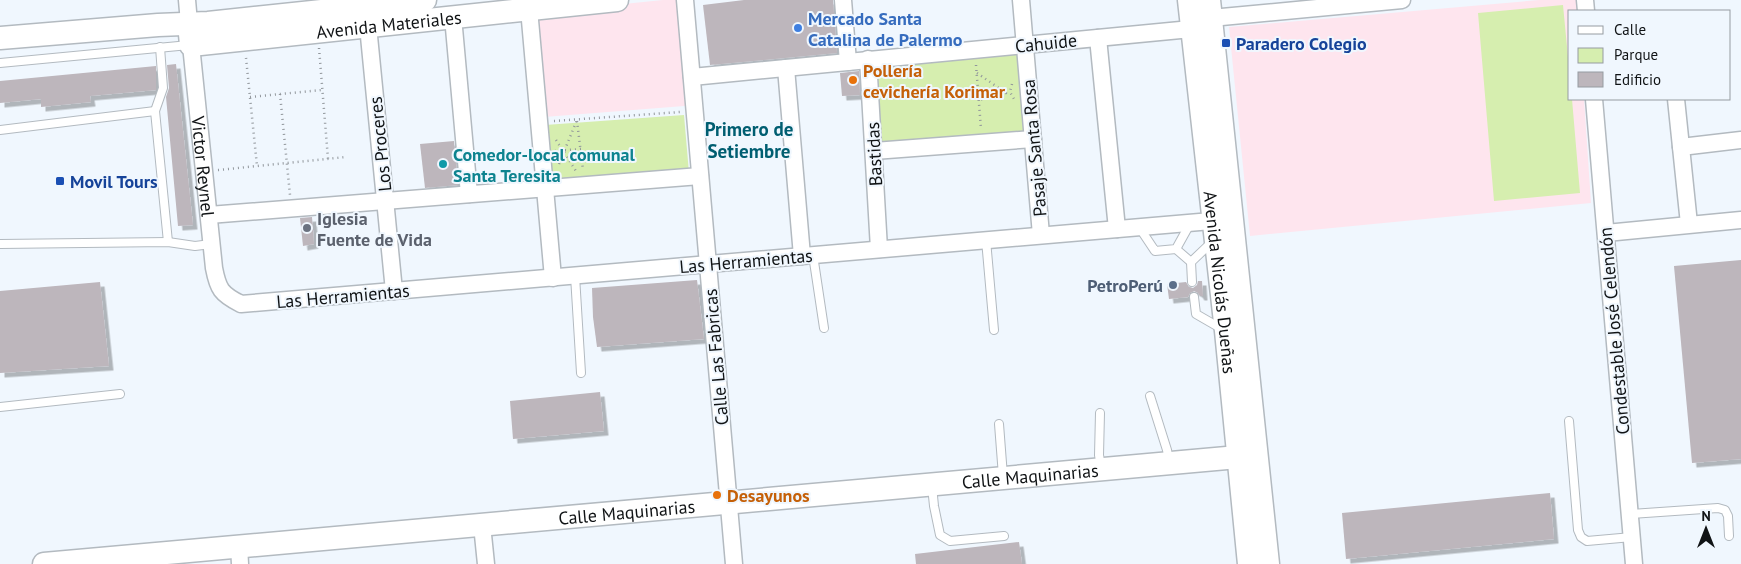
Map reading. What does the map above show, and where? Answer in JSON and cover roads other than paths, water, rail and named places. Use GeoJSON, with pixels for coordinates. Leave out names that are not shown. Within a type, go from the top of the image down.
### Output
{"type":"FeatureCollection","features":[{"type":"Feature","properties":{"kind":"street","name":"Victor Reynel"},"geometry":{"type":"LineString","coordinates":[[187,0],[211,244],[217,284],[228,297],[241,304],[260,303]]}},
{"type":"Feature","properties":{"kind":"street","name":"Avenida Materiales"},"geometry":{"type":"LineString","coordinates":[[190,34],[366,11],[425,0]]}},
{"type":"Feature","properties":{"kind":"street","name":"Avenida Materiales"},"geometry":{"type":"LineString","coordinates":[[0,38],[158,25],[190,34],[244,39],[318,32],[366,11],[453,17],[492,7],[530,9],[617,0]]}},
{"type":"Feature","properties":{"kind":"street","name":"Calle Las Fabricas"},"geometry":{"type":"LineString","coordinates":[[685,0],[734,564]]}},
{"type":"Feature","properties":{"kind":"street"},"geometry":{"type":"LineString","coordinates":[[843,0],[848,62]]}},
{"type":"Feature","properties":{"kind":"street","name":"Pasaje Santa Rosa"},"geometry":{"type":"LineString","coordinates":[[1021,0],[1041,235]]}},
{"type":"Feature","properties":{"kind":"street","name":"Avenida Nicolás Dueñas"},"geometry":{"type":"LineString","coordinates":[[1189,0],[1191,29],[1221,226],[1233,338],[1268,564]]}},
{"type":"Feature","properties":{"kind":"street"},"geometry":{"type":"LineString","coordinates":[[1191,29],[1210,9],[1402,0]]}},
{"type":"Feature","properties":{"kind":"street"},"geometry":{"type":"LineString","coordinates":[[530,9],[542,122],[553,278]]}},
{"type":"Feature","properties":{"kind":"street","name":"Avenida Nicolás Dueñas"},"geometry":{"type":"LineString","coordinates":[[1210,9],[1221,226]]}},
{"type":"Feature","properties":{"kind":"street","name":"Los Proceres"},"geometry":{"type":"LineString","coordinates":[[366,11],[394,291]]}},
{"type":"Feature","properties":{"kind":"street"},"geometry":{"type":"LineString","coordinates":[[453,17],[469,194]]}},
{"type":"Feature","properties":{"kind":"street","name":"Cahuide"},"geometry":{"type":"LineString","coordinates":[[692,77],[1191,29]]}},
{"type":"Feature","properties":{"kind":"street"},"geometry":{"type":"LineString","coordinates":[[1098,38],[1117,229]]}},
{"type":"Feature","properties":{"kind":"street","name":"Bastidas"},"geometry":{"type":"LineString","coordinates":[[868,60],[879,249]]}},
{"type":"Feature","properties":{"kind":"street"},"geometry":{"type":"LineString","coordinates":[[786,68],[808,256]]}},
{"type":"Feature","properties":{"kind":"street","name":"Condestable José Celendón"},"geometry":{"type":"LineString","coordinates":[[1594,100],[1634,564]]}},
{"type":"Feature","properties":{"kind":"street"},"geometry":{"type":"LineString","coordinates":[[1676,100],[1689,224]]}},
{"type":"Feature","properties":{"kind":"street"},"geometry":{"type":"LineString","coordinates":[[874,151],[1033,139]]}},
{"type":"Feature","properties":{"kind":"street"},"geometry":{"type":"LineString","coordinates":[[1681,147],[1741,140]]}},
{"type":"Feature","properties":{"kind":"street"},"geometry":{"type":"LineString","coordinates":[[209,215],[700,176]]}},
{"type":"Feature","properties":{"kind":"street"},"geometry":{"type":"LineString","coordinates":[[1606,233],[1741,220]]}},
{"type":"Feature","properties":{"kind":"street","name":"Las Herramientas"},"geometry":{"type":"LineString","coordinates":[[260,303],[1191,222],[1221,226]]}},
{"type":"Feature","properties":{"kind":"street","name":"Avenida Nicolás Dueñas"},"geometry":{"type":"LineString","coordinates":[[1233,338],[1238,457],[1249,564]]}},
{"type":"Feature","properties":{"kind":"street","name":"Calle Maquinarias"},"geometry":{"type":"LineString","coordinates":[[44,564],[239,555],[482,525],[1238,457]]}},
{"type":"Feature","properties":{"kind":"street"},"geometry":{"type":"LineString","coordinates":[[482,525],[486,564]]}},
{"type":"Feature","properties":{"kind":"lane"},"geometry":{"type":"LineString","coordinates":[[0,63],[160,47],[190,34]]}},
{"type":"Feature","properties":{"kind":"lane"},"geometry":{"type":"LineString","coordinates":[[160,47],[163,88],[155,111],[168,242]]}},
{"type":"Feature","properties":{"kind":"lane"},"geometry":{"type":"LineString","coordinates":[[0,130],[155,111]]}},
{"type":"Feature","properties":{"kind":"lane"},"geometry":{"type":"LineString","coordinates":[[1176,249],[1191,222]]}},
{"type":"Feature","properties":{"kind":"lane"},"geometry":{"type":"LineString","coordinates":[[1192,282],[1191,262],[1221,226]]}},
{"type":"Feature","properties":{"kind":"lane"},"geometry":{"type":"LineString","coordinates":[[1139,227],[1155,251],[1176,249],[1191,262]]}},
{"type":"Feature","properties":{"kind":"lane"},"geometry":{"type":"LineString","coordinates":[[986,240],[994,330]]}},
{"type":"Feature","properties":{"kind":"lane"},"geometry":{"type":"LineString","coordinates":[[0,244],[168,242],[195,246],[211,244]]}},
{"type":"Feature","properties":{"kind":"lane"},"geometry":{"type":"LineString","coordinates":[[808,256],[824,328]]}},
{"type":"Feature","properties":{"kind":"lane"},"geometry":{"type":"LineString","coordinates":[[576,276],[581,373]]}},
{"type":"Feature","properties":{"kind":"lane"},"geometry":{"type":"LineString","coordinates":[[1194,297],[1196,314],[1233,338]]}},
{"type":"Feature","properties":{"kind":"lane"},"geometry":{"type":"LineString","coordinates":[[0,407],[120,394]]}},
{"type":"Feature","properties":{"kind":"lane"},"geometry":{"type":"LineString","coordinates":[[1150,396],[1167,450],[1169,463]]}},
{"type":"Feature","properties":{"kind":"lane"},"geometry":{"type":"LineString","coordinates":[[1100,412],[1099,455],[1101,469]]}},
{"type":"Feature","properties":{"kind":"lane"},"geometry":{"type":"LineString","coordinates":[[1569,421],[1578,530],[1581,537],[1586,541],[1632,537]]}},
{"type":"Feature","properties":{"kind":"lane"},"geometry":{"type":"LineString","coordinates":[[998,424],[1003,478]]}},
{"type":"Feature","properties":{"kind":"lane"},"geometry":{"type":"LineString","coordinates":[[932,484],[940,535],[950,541],[1004,536]]}},
{"type":"Feature","properties":{"kind":"lane"},"geometry":{"type":"LineString","coordinates":[[1630,514],[1718,508],[1725,510],[1728,516],[1730,536]]}},
{"type":"Feature","properties":{"kind":"place","name":"Mercado Santa Catalina de Palermo"},"geometry":{"type":"Point","coordinates":[798,28]}},
{"type":"Feature","properties":{"kind":"place","name":"Paradero Colegio"},"geometry":{"type":"Point","coordinates":[1226,43]}},
{"type":"Feature","properties":{"kind":"place","name":"Pollería cevichería Korimar"},"geometry":{"type":"Point","coordinates":[853,80]}},
{"type":"Feature","properties":{"kind":"place","name":"Comedor-local comunal Santa Teresita"},"geometry":{"type":"Point","coordinates":[443,164]}},
{"type":"Feature","properties":{"kind":"place","name":"Movil Tours"},"geometry":{"type":"Point","coordinates":[60,181]}},
{"type":"Feature","properties":{"kind":"place","name":"Iglesia Fuente de Vida"},"geometry":{"type":"Point","coordinates":[307,228]}},
{"type":"Feature","properties":{"kind":"place","name":"PetroPerú"},"geometry":{"type":"Point","coordinates":[1173,285]}},
{"type":"Feature","properties":{"kind":"place","name":"Desayunos"},"geometry":{"type":"Point","coordinates":[717,495]}},
{"type":"Feature","properties":{"kind":"district","name":"Primero de Setiembre"},"geometry":{"type":"Point","coordinates":[749,140]}}]}
